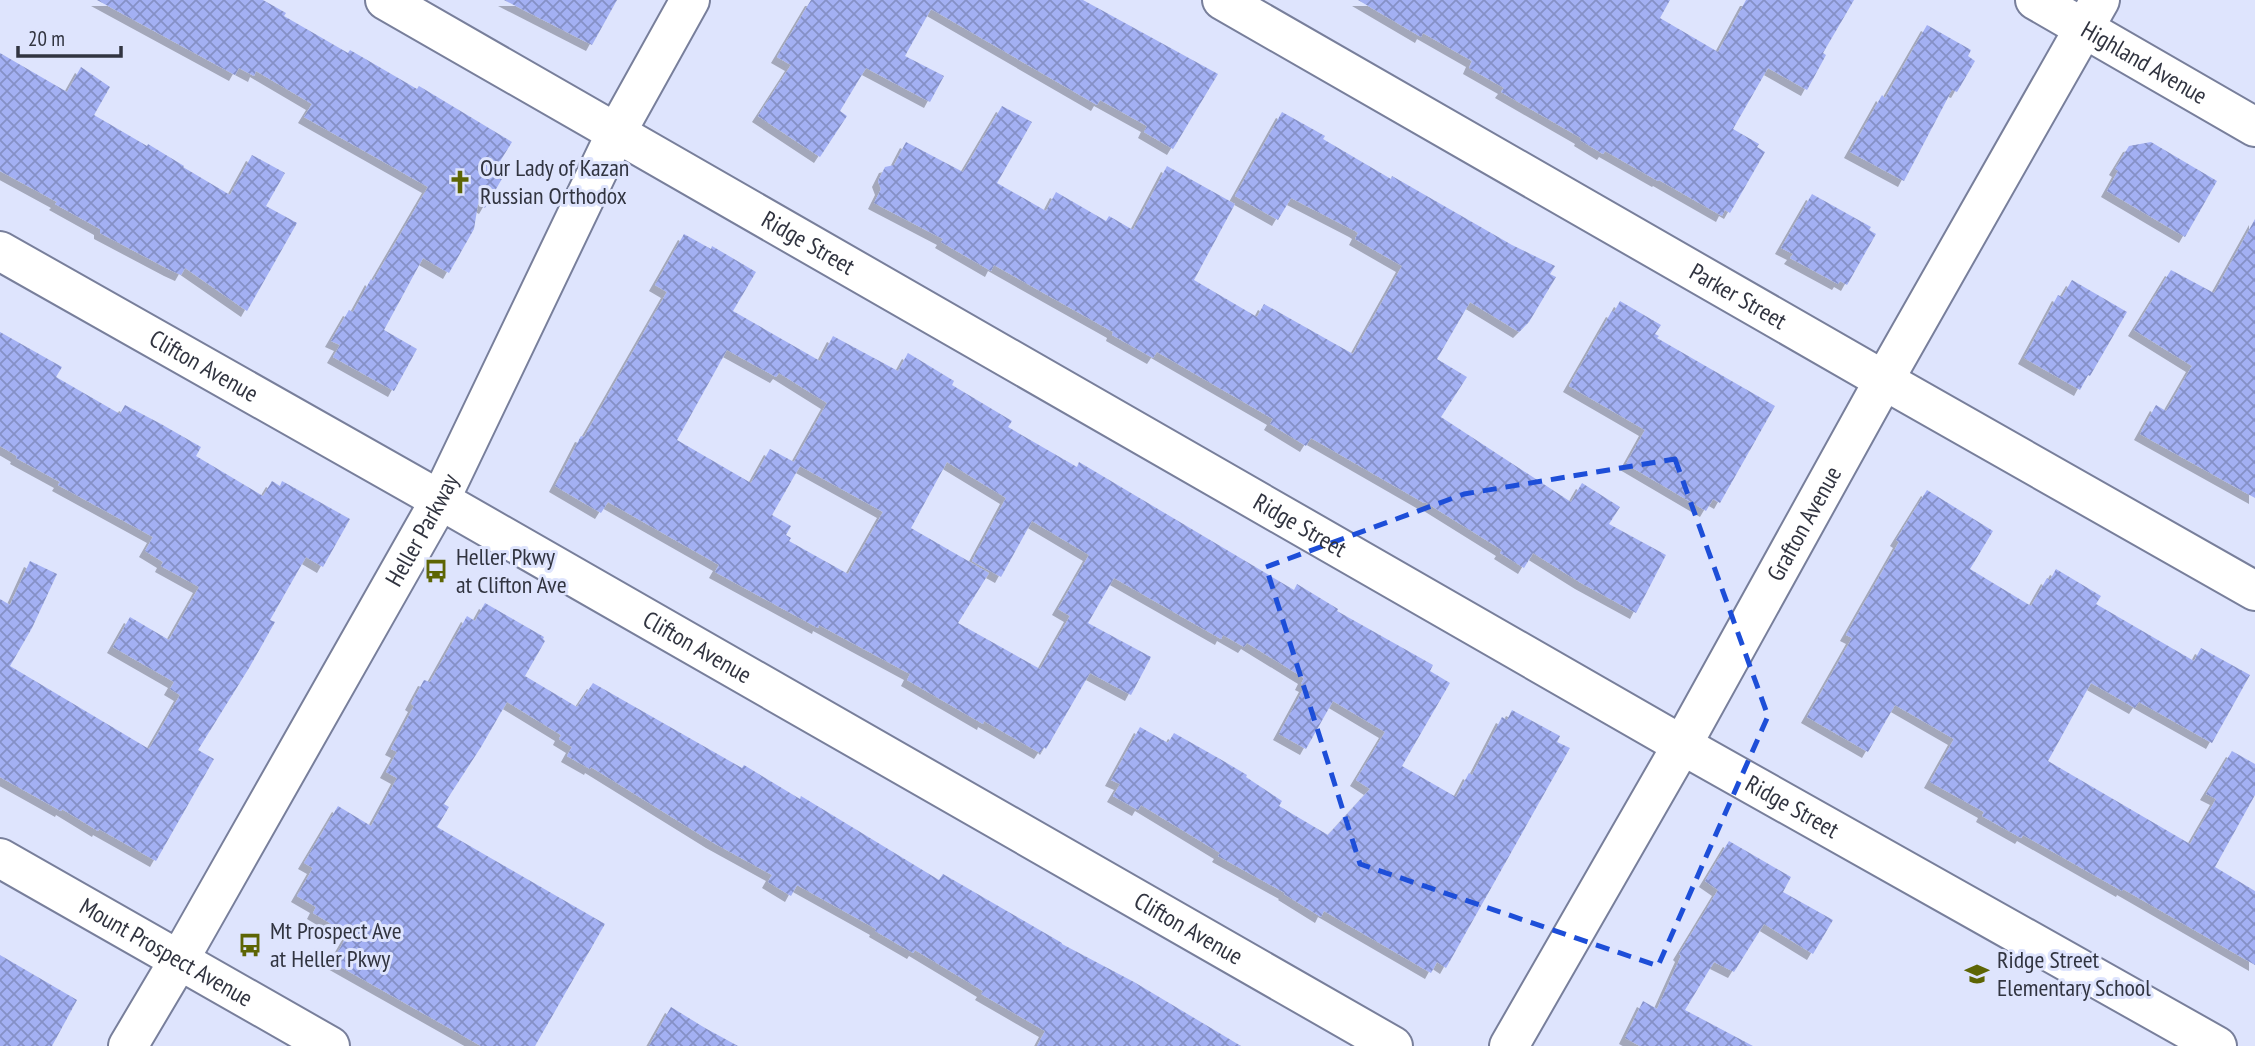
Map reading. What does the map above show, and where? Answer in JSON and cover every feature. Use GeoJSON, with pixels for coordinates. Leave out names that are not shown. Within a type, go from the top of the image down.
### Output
{"type":"FeatureCollection","features":[{"type":"Feature","properties":{"kind":"street","name":"Ridge Street"},"geometry":{"type":"LineString","coordinates":[[385,0],[1682,745],[2217,1046]]}},
{"type":"Feature","properties":{"kind":"street","name":"Heller Parkway"},"geometry":{"type":"LineString","coordinates":[[128,1046],[440,500],[616,133],[690,0]]}},
{"type":"Feature","properties":{"kind":"street","name":"Parker Street"},"geometry":{"type":"LineString","coordinates":[[1222,0],[2255,591]]}},
{"type":"Feature","properties":{"kind":"street","name":"Highland Avenue"},"geometry":{"type":"LineString","coordinates":[[2035,0],[2092,14],[2255,127]]}},
{"type":"Feature","properties":{"kind":"street","name":"Grafton Avenue"},"geometry":{"type":"LineString","coordinates":[[1508,1046],[1682,745],[1884,380],[2092,14]]}},
{"type":"Feature","properties":{"kind":"street","name":"Clifton Avenue"},"geometry":{"type":"LineString","coordinates":[[0,251],[1393,1046]]}},
{"type":"Feature","properties":{"kind":"street","name":"Mount Prospect Avenue"},"geometry":{"type":"LineString","coordinates":[[0,858],[330,1046]]}},
{"type":"Feature","properties":{"kind":"highlighted area"},"geometry":{"type":"Polygon","coordinates":[[[1675,459],[1768,716],[1658,966],[1360,864],[1266,567],[1464,494],[1675,459]]]}},
{"type":"Feature","properties":{"kind":"building"},"geometry":{"type":"Polygon","coordinates":[[[97,0],[263,0],[286,13],[284,16],[348,53],[350,50],[417,89],[419,86],[512,142],[494,171],[503,177],[485,208],[478,204],[474,229],[449,273],[423,258],[384,330],[417,349],[394,391],[333,357],[340,345],[331,341],[349,310],[353,312],[371,279],[373,281],[428,187],[304,117],[312,104],[256,71],[254,76],[239,68],[235,75],[97,0]]]}},
{"type":"Feature","properties":{"kind":"building"},"geometry":{"type":"Polygon","coordinates":[[[504,0],[617,0],[592,45],[504,0]]]}},
{"type":"Feature","properties":{"kind":"building"},"geometry":{"type":"Polygon","coordinates":[[[811,0],[1083,0],[1218,74],[1173,149],[1144,132],[1147,126],[1100,100],[1097,105],[931,9],[905,56],[944,76],[930,102],[866,68],[840,111],[847,116],[820,157],[758,116],[791,65],[777,57],[811,0]]]}},
{"type":"Feature","properties":{"kind":"building"},"geometry":{"type":"Polygon","coordinates":[[[1358,0],[1670,0],[1660,18],[1718,52],[1746,0],[1854,0],[1823,53],[1826,55],[1807,90],[1768,68],[1733,129],[1759,144],[1757,147],[1765,152],[1730,213],[1725,210],[1722,216],[1605,151],[1603,154],[1580,140],[1581,138],[1501,92],[1504,88],[1469,68],[1472,61],[1423,33],[1421,37],[1358,0]]]}},
{"type":"Feature","properties":{"kind":"building"},"geometry":{"type":"Polygon","coordinates":[[[1927,25],[1971,50],[1968,56],[1975,61],[1957,92],[1952,90],[1904,181],[1850,152],[1882,95],[1885,98],[1927,25]]]}},
{"type":"Feature","properties":{"kind":"building"},"geometry":{"type":"Polygon","coordinates":[[[0,53],[67,92],[81,67],[110,87],[94,115],[147,146],[148,144],[230,195],[252,155],[285,173],[266,206],[297,223],[247,311],[185,268],[181,275],[170,270],[100,233],[100,229],[55,204],[57,202],[0,171],[0,53]]]}},
{"type":"Feature","properties":{"kind":"building"},"geometry":{"type":"Polygon","coordinates":[[[1002,106],[1032,122],[997,183],[1046,211],[1056,192],[1106,221],[1109,216],[1133,230],[1167,166],[1235,204],[1194,280],[1257,317],[1264,304],[1353,354],[1402,266],[1355,239],[1358,233],[1355,231],[1291,198],[1278,220],[1235,196],[1282,112],[1391,179],[1392,176],[1512,245],[1555,266],[1550,274],[1556,277],[1529,322],[1519,332],[1470,302],[1437,359],[1467,377],[1441,417],[1571,502],[1582,483],[1620,507],[1609,524],[1666,555],[1636,613],[1533,553],[1524,568],[1500,553],[1502,550],[1425,502],[1311,438],[1306,446],[1270,424],[1273,419],[1157,352],[1153,358],[1112,335],[1113,332],[994,265],[991,271],[941,242],[943,239],[874,203],[881,189],[878,181],[885,167],[894,165],[906,142],[963,172],[1002,106]]]}},
{"type":"Feature","properties":{"kind":"building"},"geometry":{"type":"Polygon","coordinates":[[[2151,142],[2217,181],[2185,237],[2107,191],[2118,171],[2115,169],[2129,146],[2151,142]]]}},
{"type":"Feature","properties":{"kind":"building"},"geometry":{"type":"Polygon","coordinates":[[[1812,194],[1871,227],[1869,230],[1876,234],[1847,285],[1840,281],[1838,284],[1790,258],[1793,254],[1781,248],[1812,194]]]}},
{"type":"Feature","properties":{"kind":"building"},"geometry":{"type":"Polygon","coordinates":[[[2255,219],[2255,498],[2140,434],[2156,405],[2166,411],[2192,366],[2134,330],[2171,270],[2214,293],[2255,219]]]}},
{"type":"Feature","properties":{"kind":"building"},"geometry":{"type":"Polygon","coordinates":[[[684,234],[711,249],[712,246],[756,272],[733,311],[820,361],[833,336],[898,371],[908,353],[954,381],[952,385],[1012,421],[1008,427],[1077,467],[1079,462],[1294,590],[1297,584],[1338,609],[1337,611],[1433,665],[1430,671],[1450,683],[1402,766],[1456,797],[1469,773],[1472,775],[1502,717],[1507,720],[1512,710],[1560,736],[1557,742],[1570,748],[1446,968],[1437,962],[1431,973],[1324,911],[1321,917],[1285,893],[1218,856],[1220,853],[1141,805],[1138,810],[1113,796],[1120,784],[1111,780],[1140,727],[1168,743],[1174,733],[1220,759],[1282,801],[1279,806],[1328,835],[1370,789],[1356,780],[1385,732],[1333,701],[1306,749],[1279,734],[1305,686],[1301,684],[1304,678],[1247,643],[1244,647],[1223,635],[1221,639],[1114,578],[1088,623],[1151,657],[1131,695],[1090,673],[1046,749],[1044,747],[1040,753],[907,680],[910,674],[715,572],[719,565],[608,502],[601,513],[555,486],[581,436],[584,437],[667,292],[655,285],[684,234]],[[727,350],[677,440],[751,483],[770,449],[794,462],[827,403],[779,373],[776,377],[727,350]],[[947,462],[911,528],[989,573],[958,623],[1040,669],[1070,616],[1058,609],[1089,555],[1032,521],[1001,577],[972,561],[1006,498],[947,462]],[[800,466],[772,515],[791,526],[786,535],[791,538],[789,541],[848,574],[883,512],[800,466]]]}},
{"type":"Feature","properties":{"kind":"building"},"geometry":{"type":"Polygon","coordinates":[[[2072,280],[2127,312],[2080,390],[2024,358],[2058,295],[2062,297],[2072,280]]]}},
{"type":"Feature","properties":{"kind":"building"},"geometry":{"type":"Polygon","coordinates":[[[1620,301],[1661,325],[1655,334],[1659,336],[1657,338],[1775,406],[1720,503],[1713,499],[1706,511],[1626,464],[1645,430],[1569,386],[1620,301]]]}},
{"type":"Feature","properties":{"kind":"building"},"geometry":{"type":"Polygon","coordinates":[[[0,332],[62,367],[56,377],[120,414],[125,405],[201,447],[196,456],[263,496],[272,481],[280,486],[282,481],[350,519],[323,567],[306,557],[270,620],[275,622],[198,750],[214,759],[156,861],[0,777],[0,599],[10,605],[30,561],[57,574],[32,628],[10,666],[149,749],[180,695],[170,689],[174,682],[113,647],[130,617],[169,640],[199,587],[161,566],[163,562],[145,551],[153,537],[58,485],[60,482],[0,446],[0,332]]]}},
{"type":"Feature","properties":{"kind":"building"},"geometry":{"type":"Polygon","coordinates":[[[1927,490],[1993,531],[1970,569],[2031,606],[2047,578],[2050,580],[2056,569],[2101,596],[2096,604],[2194,661],[2201,648],[2250,675],[2212,743],[2139,702],[2135,708],[2091,683],[2048,761],[2190,844],[2216,799],[2206,794],[2232,751],[2255,764],[2255,795],[2215,867],[2255,891],[2255,965],[2123,889],[2122,891],[2023,835],[2021,838],[1982,816],[1984,812],[1930,782],[1954,739],[1895,705],[1868,752],[1807,717],[1852,638],[1846,635],[1899,542],[1896,540],[1927,490]]]}},
{"type":"Feature","properties":{"kind":"building"},"geometry":{"type":"Polygon","coordinates":[[[485,603],[544,637],[545,641],[525,676],[577,707],[593,683],[742,768],[744,765],[800,799],[801,796],[939,880],[943,874],[1241,1046],[1037,1046],[1045,1031],[981,994],[983,991],[915,950],[913,953],[797,885],[791,896],[768,882],[772,875],[712,842],[591,767],[590,769],[567,756],[572,747],[559,739],[561,735],[507,702],[444,804],[449,807],[437,827],[605,924],[535,1046],[481,1046],[332,962],[348,934],[313,913],[316,907],[297,896],[313,868],[304,863],[338,806],[371,826],[397,778],[386,772],[397,752],[391,749],[414,706],[411,704],[424,680],[430,682],[467,616],[475,621],[485,603]]]}},
{"type":"Feature","properties":{"kind":"building"},"geometry":{"type":"Polygon","coordinates":[[[1729,841],[1791,877],[1783,892],[1833,920],[1813,954],[1764,924],[1734,972],[1714,962],[1685,1010],[1753,1046],[1640,1046],[1625,1038],[1643,1001],[1657,1009],[1681,956],[1679,954],[1718,890],[1705,881],[1729,841]]]}},
{"type":"Feature","properties":{"kind":"building"},"geometry":{"type":"Polygon","coordinates":[[[0,955],[77,1000],[52,1046],[0,1046],[0,955]]]}},
{"type":"Feature","properties":{"kind":"building"},"geometry":{"type":"Polygon","coordinates":[[[671,1007],[705,1028],[738,1046],[649,1046],[671,1007]]]}},
{"type":"Feature","properties":{"kind":"place","name":"Our Lady of Kazan Russian Orthodox"},"geometry":{"type":"Point","coordinates":[460,182]}},
{"type":"Feature","properties":{"kind":"place","name":"Heller Pkwy at Clifton Ave"},"geometry":{"type":"Point","coordinates":[436,571]}},
{"type":"Feature","properties":{"kind":"place","name":"Mt Prospect Ave at Heller Pkwy"},"geometry":{"type":"Point","coordinates":[250,945]}},
{"type":"Feature","properties":{"kind":"place","name":"Ridge Street Elementary School"},"geometry":{"type":"Point","coordinates":[1977,974]}}]}
